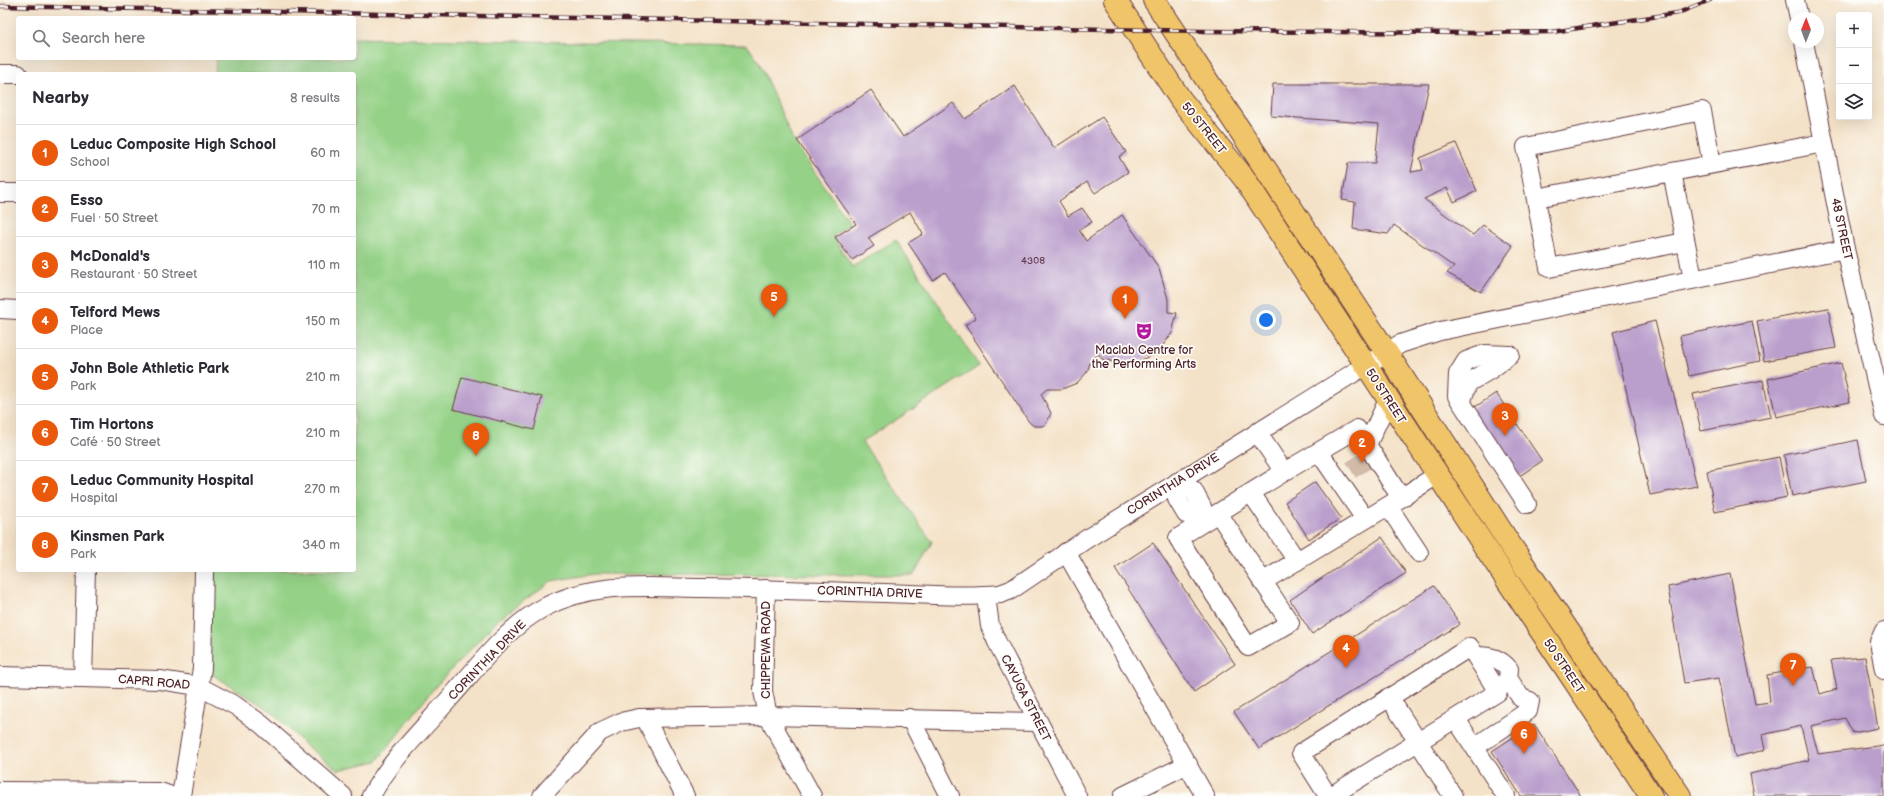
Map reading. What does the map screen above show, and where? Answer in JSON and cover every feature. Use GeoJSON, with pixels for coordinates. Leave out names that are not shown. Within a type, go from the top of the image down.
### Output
{"type":"FeatureCollection","features":[{"type":"Feature","properties":{"kind":"main road","name":"50 STREET"},"geometry":{"type":"LineString","coordinates":[[1115,0],[1181,100],[1244,178],[1388,400],[1651,796]]}},
{"type":"Feature","properties":{"kind":"main road","name":"50 STREET"},"geometry":{"type":"LineString","coordinates":[[1154,0],[1169,10],[1387,353],[1514,549],[1677,795]]}},
{"type":"Feature","properties":{"kind":"street"},"geometry":{"type":"LineString","coordinates":[[1795,0],[1798,12]]}},
{"type":"Feature","properties":{"kind":"street","name":"48 STREET"},"geometry":{"type":"LineString","coordinates":[[1805,48],[1845,249],[1884,416]]}},
{"type":"Feature","properties":{"kind":"street"},"geometry":{"type":"LineString","coordinates":[[0,74],[16,74]]}},
{"type":"Feature","properties":{"kind":"street"},"geometry":{"type":"LineString","coordinates":[[1685,242],[1550,268],[1526,147],[1702,111],[1712,164]]}},
{"type":"Feature","properties":{"kind":"street"},"geometry":{"type":"LineString","coordinates":[[1536,198],[1824,143]]}},
{"type":"Feature","properties":{"kind":"street"},"geometry":{"type":"LineString","coordinates":[[1672,172],[1693,279]]}},
{"type":"Feature","properties":{"kind":"street"},"geometry":{"type":"LineString","coordinates":[[0,193],[16,193]]}},
{"type":"Feature","properties":{"kind":"street","name":"CORINTHIA DRIVE"},"geometry":{"type":"LineString","coordinates":[[371,796],[392,765],[488,656],[525,619],[543,608],[563,600],[603,588],[620,586],[986,596],[1000,594],[1011,590],[1066,552],[1179,485],[1257,432],[1400,344],[1440,331],[1845,249]]}},
{"type":"Feature","properties":{"kind":"street"},"geometry":{"type":"LineString","coordinates":[[0,309],[16,310]]}},
{"type":"Feature","properties":{"kind":"street"},"geometry":{"type":"LineString","coordinates":[[1510,355],[1486,354],[1466,361],[1458,374],[1457,396],[1527,504]]}},
{"type":"Feature","properties":{"kind":"street"},"geometry":{"type":"LineString","coordinates":[[1369,454],[1388,400]]}},
{"type":"Feature","properties":{"kind":"street"},"geometry":{"type":"LineString","coordinates":[[1179,485],[1178,499],[1186,514],[1207,517],[1262,582],[1290,623],[1248,647],[1178,538],[1207,517],[1251,493],[1356,429],[1395,502],[1419,553]]}},
{"type":"Feature","properties":{"kind":"street"},"geometry":{"type":"LineString","coordinates":[[1257,432],[1284,472]]}},
{"type":"Feature","properties":{"kind":"street"},"geometry":{"type":"LineString","coordinates":[[1319,452],[1344,475],[1365,519]]}},
{"type":"Feature","properties":{"kind":"street"},"geometry":{"type":"LineString","coordinates":[[1262,582],[1395,502],[1437,474]]}},
{"type":"Feature","properties":{"kind":"street"},"geometry":{"type":"LineString","coordinates":[[1251,493],[1297,561]]}},
{"type":"Feature","properties":{"kind":"street"},"geometry":{"type":"LineString","coordinates":[[1066,552],[1205,796]]}},
{"type":"Feature","properties":{"kind":"street"},"geometry":{"type":"LineString","coordinates":[[83,678],[86,572]]}},
{"type":"Feature","properties":{"kind":"street"},"geometry":{"type":"LineString","coordinates":[[181,796],[202,664],[204,572]]}},
{"type":"Feature","properties":{"kind":"street","name":"CHIPPEWA ROAD"},"geometry":{"type":"LineString","coordinates":[[766,589],[763,691],[768,716],[812,796]]}},
{"type":"Feature","properties":{"kind":"street","name":"CAYUGA STREET"},"geometry":{"type":"LineString","coordinates":[[986,596],[990,626],[997,642],[1077,796]]}},
{"type":"Feature","properties":{"kind":"street"},"geometry":{"type":"LineString","coordinates":[[1884,631],[1879,642],[1884,670]]}},
{"type":"Feature","properties":{"kind":"street"},"geometry":{"type":"LineString","coordinates":[[1328,796],[1300,753],[1470,647],[1498,692],[1331,796]]}},
{"type":"Feature","properties":{"kind":"street"},"geometry":{"type":"LineString","coordinates":[[1475,747],[1528,711],[1530,701],[1521,698],[1508,678],[1509,669],[1503,662],[1495,658],[1476,656]]}},
{"type":"Feature","properties":{"kind":"street","name":"CAPRI ROAD"},"geometry":{"type":"LineString","coordinates":[[0,676],[160,680],[198,686],[236,706],[261,724],[343,796]]}},
{"type":"Feature","properties":{"kind":"street"},"geometry":{"type":"LineString","coordinates":[[1389,697],[1453,796]]}},
{"type":"Feature","properties":{"kind":"street"},"geometry":{"type":"LineString","coordinates":[[542,796],[600,732],[621,722],[645,718],[768,716],[1038,722]]}},
{"type":"Feature","properties":{"kind":"street"},"geometry":{"type":"LineString","coordinates":[[645,718],[685,796]]}},
{"type":"Feature","properties":{"kind":"street"},"geometry":{"type":"LineString","coordinates":[[910,718],[950,796]]}},
{"type":"Feature","properties":{"kind":"street"},"geometry":{"type":"LineString","coordinates":[[1456,719],[1506,796]]}},
{"type":"Feature","properties":{"kind":"street"},"geometry":{"type":"LineString","coordinates":[[1124,796],[1188,764]]}},
{"type":"Feature","properties":{"kind":"street"},"geometry":{"type":"LineString","coordinates":[[0,790],[160,792],[171,796]]}},
{"type":"Feature","properties":{"kind":"green space"},"geometry":{"type":"Polygon","coordinates":[[[356,38],[747,45],[759,62],[794,142],[850,224],[833,236],[852,267],[896,240],[979,366],[862,442],[932,542],[914,575],[594,574],[551,581],[499,619],[435,687],[377,761],[338,770],[304,744],[271,711],[202,668],[204,572],[356,572],[356,72],[215,72],[216,60],[356,60],[356,38]]]}},
{"type":"Feature","properties":{"kind":"building"},"geometry":{"type":"Polygon","coordinates":[[[1273,84],[1429,84],[1411,172],[1423,170],[1420,158],[1456,143],[1477,191],[1454,202],[1447,188],[1424,199],[1473,235],[1483,225],[1513,246],[1481,292],[1447,273],[1454,267],[1394,225],[1388,234],[1353,229],[1355,202],[1342,200],[1348,163],[1375,163],[1379,124],[1271,116],[1273,84]]]}},
{"type":"Feature","properties":{"kind":"building"},"geometry":{"type":"Polygon","coordinates":[[[1015,86],[1054,148],[1102,117],[1126,152],[1119,157],[1128,172],[1095,193],[1087,182],[1059,201],[1068,216],[1082,208],[1092,222],[1079,230],[1086,241],[1122,215],[1159,268],[1168,299],[1168,312],[1177,313],[1172,333],[1158,352],[1137,362],[1126,363],[1102,359],[1099,354],[1091,360],[1087,372],[1077,383],[1062,389],[1047,389],[1041,394],[1051,413],[1046,424],[1042,426],[1034,426],[1029,422],[965,325],[976,318],[945,272],[933,280],[908,243],[923,234],[910,212],[868,238],[874,246],[852,260],[835,237],[856,224],[797,140],[871,90],[903,137],[953,103],[965,119],[1015,86]]]}},
{"type":"Feature","properties":{"kind":"building"},"geometry":{"type":"Polygon","coordinates":[[[1828,308],[1836,348],[1764,361],[1757,321],[1828,308]]]}},
{"type":"Feature","properties":{"kind":"building"},"geometry":{"type":"Polygon","coordinates":[[[1655,321],[1697,486],[1650,495],[1613,332],[1655,321]]]}},
{"type":"Feature","properties":{"kind":"building"},"geometry":{"type":"Polygon","coordinates":[[[1752,321],[1760,361],[1689,376],[1680,336],[1752,321]]]}},
{"type":"Feature","properties":{"kind":"building"},"geometry":{"type":"Polygon","coordinates":[[[1841,363],[1850,402],[1776,417],[1768,379],[1841,363]]]}},
{"type":"Feature","properties":{"kind":"building"},"geometry":{"type":"Polygon","coordinates":[[[462,377],[542,397],[534,430],[453,409],[462,377]]]}},
{"type":"Feature","properties":{"kind":"building"},"geometry":{"type":"Polygon","coordinates":[[[1763,380],[1771,417],[1701,431],[1693,394],[1763,380]]]}},
{"type":"Feature","properties":{"kind":"building"},"geometry":{"type":"Polygon","coordinates":[[[1496,393],[1542,461],[1515,479],[1469,411],[1496,393]]]}},
{"type":"Feature","properties":{"kind":"building"},"geometry":{"type":"Polygon","coordinates":[[[1858,440],[1866,481],[1792,496],[1784,455],[1858,440]]]}},
{"type":"Feature","properties":{"kind":"building"},"geometry":{"type":"Polygon","coordinates":[[[1779,457],[1787,497],[1715,512],[1707,471],[1779,457]]]}},
{"type":"Feature","properties":{"kind":"building"},"geometry":{"type":"Polygon","coordinates":[[[1315,482],[1341,518],[1309,539],[1285,502],[1315,482]]]}},
{"type":"Feature","properties":{"kind":"building"},"geometry":{"type":"Polygon","coordinates":[[[1382,537],[1406,573],[1312,634],[1290,600],[1382,537]]]}},
{"type":"Feature","properties":{"kind":"building"},"geometry":{"type":"Polygon","coordinates":[[[1153,543],[1235,664],[1194,692],[1115,568],[1153,543]]]}},
{"type":"Feature","properties":{"kind":"building"},"geometry":{"type":"Polygon","coordinates":[[[1730,574],[1755,704],[1770,702],[1767,675],[1813,667],[1820,694],[1837,689],[1831,660],[1865,657],[1878,728],[1853,733],[1845,718],[1811,726],[1818,754],[1884,745],[1884,796],[1754,796],[1750,774],[1809,760],[1801,726],[1762,735],[1765,750],[1735,757],[1719,678],[1684,683],[1668,587],[1730,574]]]}},
{"type":"Feature","properties":{"kind":"building"},"geometry":{"type":"Polygon","coordinates":[[[1434,586],[1460,624],[1259,749],[1234,712],[1434,586]]]}},
{"type":"Feature","properties":{"kind":"building"},"geometry":{"type":"Polygon","coordinates":[[[1534,724],[1581,796],[1521,796],[1492,751],[1534,724]]]}},
{"type":"Feature","properties":{"kind":"tunnel"},"geometry":{"type":"LineString","coordinates":[[1351,470],[1367,460]]}},
{"type":"Feature","properties":{"kind":"railway"},"geometry":{"type":"LineString","coordinates":[[0,6],[1201,31],[1473,33],[1552,32],[1678,13],[1710,0]]}},
{"type":"Feature","properties":{"kind":"place","name":"John Bole Athletic Park"},"geometry":{"type":"Point","coordinates":[774,317]}},
{"type":"Feature","properties":{"kind":"place","name":"Leduc Composite High School"},"geometry":{"type":"Point","coordinates":[1125,319]}},
{"type":"Feature","properties":{"kind":"place","name":"Maclab Centre for the Performing Arts"},"geometry":{"type":"Point","coordinates":[1144,331]}},
{"type":"Feature","properties":{"kind":"place","name":"McDonald's"},"geometry":{"type":"Point","coordinates":[1505,436]}},
{"type":"Feature","properties":{"kind":"place","name":"Kinsmen Park"},"geometry":{"type":"Point","coordinates":[476,456]}},
{"type":"Feature","properties":{"kind":"place","name":"Esso"},"geometry":{"type":"Point","coordinates":[1362,463]}},
{"type":"Feature","properties":{"kind":"place","name":"Telford Mews"},"geometry":{"type":"Point","coordinates":[1346,668]}},
{"type":"Feature","properties":{"kind":"place","name":"Leduc Community Hospital"},"geometry":{"type":"Point","coordinates":[1793,686]}},
{"type":"Feature","properties":{"kind":"place","name":"Tim Hortons"},"geometry":{"type":"Point","coordinates":[1524,754]}}]}
